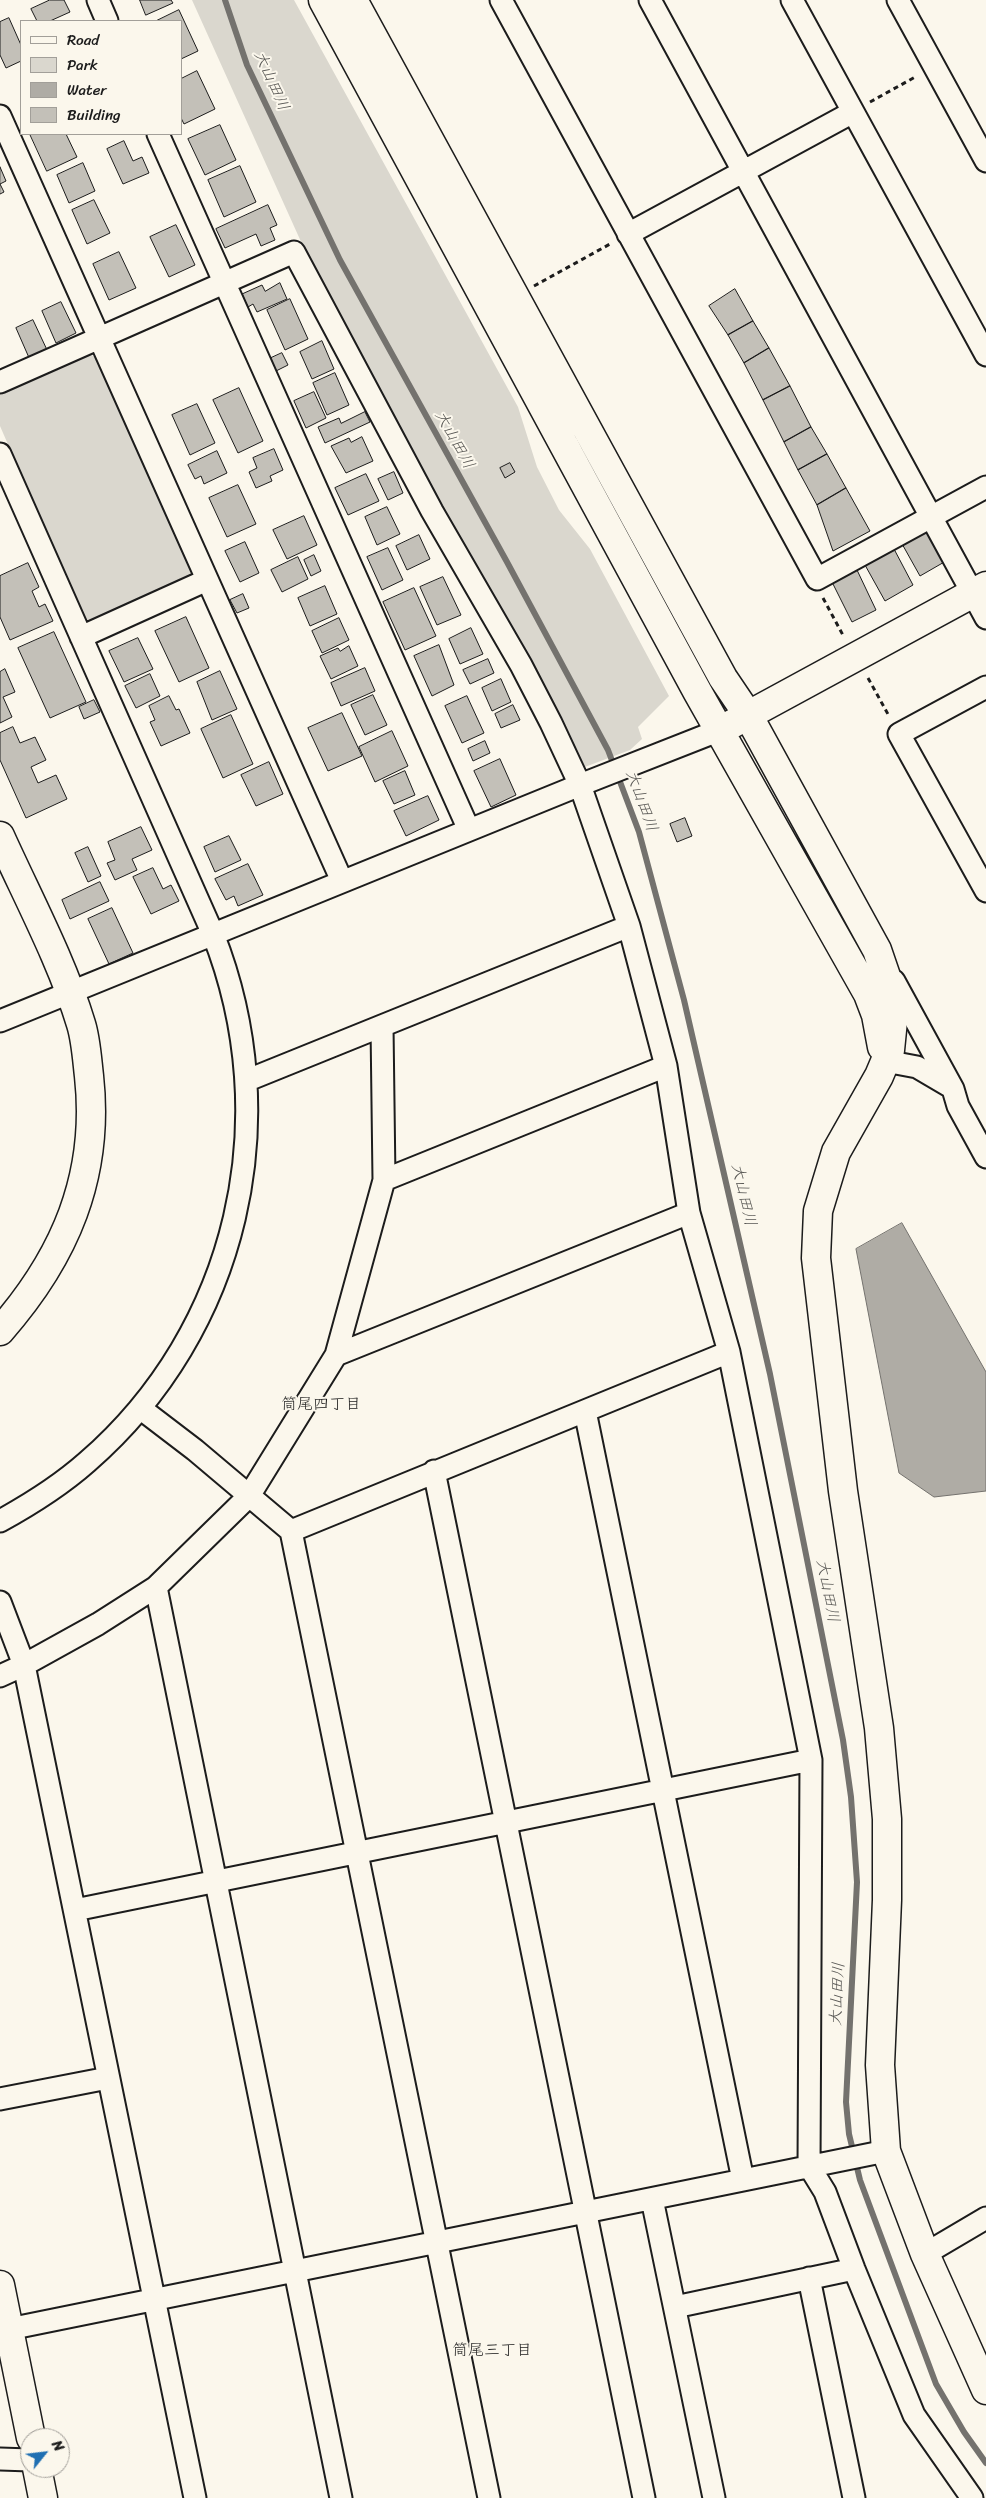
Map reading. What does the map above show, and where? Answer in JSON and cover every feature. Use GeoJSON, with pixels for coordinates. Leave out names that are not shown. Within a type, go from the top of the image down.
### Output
{"type":"FeatureCollection","features":[{"type":"Feature","properties":{"kind":"street"},"geometry":{"type":"LineString","coordinates":[[98,0],[108,20]]}},
{"type":"Feature","properties":{"kind":"street"},"geometry":{"type":"LineString","coordinates":[[323,0],[720,730],[868,994],[876,1015],[882,1046],[882,1069]]}},
{"type":"Feature","properties":{"kind":"street"},"geometry":{"type":"LineString","coordinates":[[353,0],[714,660],[748,715],[877,950],[953,1089],[958,1106],[986,1157]]}},
{"type":"Feature","properties":{"kind":"street"},"geometry":{"type":"LineString","coordinates":[[501,0],[817,579],[986,487]]}},
{"type":"Feature","properties":{"kind":"street"},"geometry":{"type":"LineString","coordinates":[[650,0],[932,516],[979,590],[986,618]]}},
{"type":"Feature","properties":{"kind":"street"},"geometry":{"type":"LineString","coordinates":[[792,0],[986,355]]}},
{"type":"Feature","properties":{"kind":"street"},"geometry":{"type":"LineString","coordinates":[[898,0],[986,161]]}},
{"type":"Feature","properties":{"kind":"street"},"geometry":{"type":"LineString","coordinates":[[628,234],[853,112]]}},
{"type":"Feature","properties":{"kind":"street"},"geometry":{"type":"LineString","coordinates":[[0,116],[342,881]]}},
{"type":"Feature","properties":{"kind":"street"},"geometry":{"type":"LineString","coordinates":[[158,135],[469,830]]}},
{"type":"Feature","properties":{"kind":"street"},"geometry":{"type":"LineString","coordinates":[[0,382],[294,252],[432,511],[521,665],[552,723],[580,785],[629,926],[666,1066],[689,1213],[729,1352],[811,1760],[818,2164],[825,2192],[854,2269],[914,2414],[972,2498]]}},
{"type":"Feature","properties":{"kind":"street"},"geometry":{"type":"LineString","coordinates":[[0,454],[214,934],[224,960],[238,1011],[248,1080],[241,1188],[219,1272],[206,1305],[187,1340],[140,1408],[112,1439],[76,1471],[0,1522]]}},
{"type":"Feature","properties":{"kind":"street"},"geometry":{"type":"LineString","coordinates":[[81,637],[207,580]]}},
{"type":"Feature","properties":{"kind":"street"},"geometry":{"type":"LineString","coordinates":[[0,1021],[342,881],[720,730],[979,590]]}},
{"type":"Feature","properties":{"kind":"street"},"geometry":{"type":"LineString","coordinates":[[986,687],[899,734],[986,891]]}},
{"type":"Feature","properties":{"kind":"street"},"geometry":{"type":"LineString","coordinates":[[0,836],[70,992],[81,1025],[90,1089],[91,1125],[84,1181],[69,1227],[54,1259],[36,1289],[0,1331]]}},
{"type":"Feature","properties":{"kind":"street"},"geometry":{"type":"LineString","coordinates":[[248,1080],[629,926]]}},
{"type":"Feature","properties":{"kind":"street"},"geometry":{"type":"LineString","coordinates":[[877,950],[889,984],[894,1010],[890,1050],[882,1069],[833,1160],[818,1211],[816,1258],[844,1500],[879,1728],[886,1819],[887,1900],[880,2065],[886,2151],[925,2254],[986,2390]]}},
{"type":"Feature","properties":{"kind":"street"},"geometry":{"type":"LineString","coordinates":[[0,1676],[24,1665],[98,1624],[156,1587],[248,1496],[336,1355],[384,1180],[382,1026]]}},
{"type":"Feature","properties":{"kind":"street"},"geometry":{"type":"LineString","coordinates":[[384,1180],[666,1066]]}},
{"type":"Feature","properties":{"kind":"street"},"geometry":{"type":"LineString","coordinates":[[882,1069],[917,1067],[953,1089]]}},
{"type":"Feature","properties":{"kind":"street"},"geometry":{"type":"LineString","coordinates":[[336,1355],[689,1213]]}},
{"type":"Feature","properties":{"kind":"street"},"geometry":{"type":"LineString","coordinates":[[291,1530],[729,1352]]}},
{"type":"Feature","properties":{"kind":"street"},"geometry":{"type":"LineString","coordinates":[[140,1408],[195,1450],[291,1530],[489,2498]]}},
{"type":"Feature","properties":{"kind":"street"},"geometry":{"type":"LineString","coordinates":[[585,1411],[743,2180]]}},
{"type":"Feature","properties":{"kind":"street"},"geometry":{"type":"LineString","coordinates":[[434,1471],[644,2498]]}},
{"type":"Feature","properties":{"kind":"street"},"geometry":{"type":"LineString","coordinates":[[156,1587],[214,1881],[296,2270],[341,2498]]}},
{"type":"Feature","properties":{"kind":"street"},"geometry":{"type":"LineString","coordinates":[[0,1602],[24,1665],[195,2498]]}},
{"type":"Feature","properties":{"kind":"street"},"geometry":{"type":"LineString","coordinates":[[75,1910],[811,1760]]}},
{"type":"Feature","properties":{"kind":"street"},"geometry":{"type":"LineString","coordinates":[[0,2099],[108,2078]]}},
{"type":"Feature","properties":{"kind":"street"},"geometry":{"type":"LineString","coordinates":[[9,2329],[886,2151]]}},
{"type":"Feature","properties":{"kind":"street"},"geometry":{"type":"LineString","coordinates":[[652,2199],[714,2498]]}},
{"type":"Feature","properties":{"kind":"street"},"geometry":{"type":"LineString","coordinates":[[925,2254],[986,2218]]}},
{"type":"Feature","properties":{"kind":"street"},"geometry":{"type":"LineString","coordinates":[[675,2306],[854,2269]]}},
{"type":"Feature","properties":{"kind":"street"},"geometry":{"type":"LineString","coordinates":[[809,2278],[854,2498]]}},
{"type":"Feature","properties":{"kind":"street"},"geometry":{"type":"LineString","coordinates":[[0,2285],[29,2428]]}},
{"type":"Feature","properties":{"kind":"street"},"geometry":{"type":"LineString","coordinates":[[0,2459],[20,2460]]}},
{"type":"Feature","properties":{"kind":"street"},"geometry":{"type":"LineString","coordinates":[[39,2478],[43,2498]]}},
{"type":"Feature","properties":{"kind":"path"},"geometry":{"type":"LineString","coordinates":[[853,112],[922,73]]}},
{"type":"Feature","properties":{"kind":"path"},"geometry":{"type":"LineString","coordinates":[[532,287],[628,234]]}},
{"type":"Feature","properties":{"kind":"path"},"geometry":{"type":"LineString","coordinates":[[817,579],[819,590],[845,637]]}},
{"type":"Feature","properties":{"kind":"path"},"geometry":{"type":"LineString","coordinates":[[867,675],[899,734]]}},
{"type":"Feature","properties":{"kind":"green space"},"geometry":{"type":"Polygon","coordinates":[[[192,0],[294,0],[518,407],[537,467],[559,510],[590,549],[669,696],[638,727],[642,739],[630,750],[582,768],[316,275],[192,0]]]}},
{"type":"Feature","properties":{"kind":"green space"},"geometry":{"type":"Polygon","coordinates":[[[89,355],[98,357],[191,570],[189,579],[96,621],[84,619],[0,426],[0,392],[89,355]]]}},
{"type":"Feature","properties":{"kind":"water"},"geometry":{"type":"Polygon","coordinates":[[[902,1223],[986,1372],[986,1491],[934,1497],[899,1473],[856,1249],[902,1223]]]}},
{"type":"Feature","properties":{"kind":"building"},"geometry":{"type":"Polygon","coordinates":[[[50,0],[64,0],[70,12],[52,20],[36,20],[31,9],[50,0]]]}},
{"type":"Feature","properties":{"kind":"building"},"geometry":{"type":"Polygon","coordinates":[[[140,0],[171,0],[173,3],[146,15],[140,0]]]}},
{"type":"Feature","properties":{"kind":"building"},"geometry":{"type":"Polygon","coordinates":[[[179,10],[198,51],[182,59],[182,20],[158,20],[179,10]]]}},
{"type":"Feature","properties":{"kind":"building"},"geometry":{"type":"Polygon","coordinates":[[[9,18],[20,43],[20,61],[6,68],[0,55],[0,22],[9,18]]]}},
{"type":"Feature","properties":{"kind":"building"},"geometry":{"type":"Polygon","coordinates":[[[197,71],[215,109],[184,124],[182,120],[182,78],[197,71]]]}},
{"type":"Feature","properties":{"kind":"building"},"geometry":{"type":"Polygon","coordinates":[[[220,125],[236,160],[205,175],[188,139],[220,125]]]}},
{"type":"Feature","properties":{"kind":"building"},"geometry":{"type":"Polygon","coordinates":[[[30,135],[66,135],[77,157],[47,171],[30,135]]]}},
{"type":"Feature","properties":{"kind":"building"},"geometry":{"type":"Polygon","coordinates":[[[124,141],[133,161],[142,157],[149,173],[123,184],[107,149],[124,141]]]}},
{"type":"Feature","properties":{"kind":"building"},"geometry":{"type":"Polygon","coordinates":[[[83,163],[95,191],[69,203],[57,175],[83,163]]]}},
{"type":"Feature","properties":{"kind":"building"},"geometry":{"type":"Polygon","coordinates":[[[240,166],[256,202],[224,217],[208,180],[240,166]]]}},
{"type":"Feature","properties":{"kind":"building"},"geometry":{"type":"Polygon","coordinates":[[[0,167],[6,181],[0,184],[0,167]]]}},
{"type":"Feature","properties":{"kind":"building"},"geometry":{"type":"Polygon","coordinates":[[[0,184],[4,192],[0,194],[0,184]]]}},
{"type":"Feature","properties":{"kind":"building"},"geometry":{"type":"Polygon","coordinates":[[[94,200],[110,233],[87,244],[72,210],[94,200]]]}},
{"type":"Feature","properties":{"kind":"building"},"geometry":{"type":"Polygon","coordinates":[[[268,205],[277,225],[270,228],[275,240],[261,246],[256,234],[225,248],[216,229],[268,205]]]}},
{"type":"Feature","properties":{"kind":"building"},"geometry":{"type":"Polygon","coordinates":[[[176,225],[195,265],[169,277],[150,237],[176,225]]]}},
{"type":"Feature","properties":{"kind":"building"},"geometry":{"type":"Polygon","coordinates":[[[119,252],[136,288],[109,300],[93,264],[119,252]]]}},
{"type":"Feature","properties":{"kind":"building"},"geometry":{"type":"Polygon","coordinates":[[[280,283],[287,299],[257,312],[253,304],[248,307],[242,294],[262,285],[265,291],[280,283]]]}},
{"type":"Feature","properties":{"kind":"building"},"geometry":{"type":"Polygon","coordinates":[[[735,289],[753,321],[728,335],[709,306],[735,289]]]}},
{"type":"Feature","properties":{"kind":"building"},"geometry":{"type":"Polygon","coordinates":[[[290,299],[308,339],[285,350],[267,310],[290,299]]]}},
{"type":"Feature","properties":{"kind":"building"},"geometry":{"type":"Polygon","coordinates":[[[61,302],[76,333],[56,343],[42,311],[61,302]]]}},
{"type":"Feature","properties":{"kind":"building"},"geometry":{"type":"Polygon","coordinates":[[[33,320],[48,352],[30,360],[16,328],[33,320]]]}},
{"type":"Feature","properties":{"kind":"building"},"geometry":{"type":"Polygon","coordinates":[[[753,321],[769,348],[744,363],[728,335],[753,321]]]}},
{"type":"Feature","properties":{"kind":"building"},"geometry":{"type":"Polygon","coordinates":[[[322,341],[334,369],[312,379],[300,352],[322,341]]]}},
{"type":"Feature","properties":{"kind":"building"},"geometry":{"type":"Polygon","coordinates":[[[769,348],[790,386],[763,400],[744,363],[769,348]]]}},
{"type":"Feature","properties":{"kind":"building"},"geometry":{"type":"Polygon","coordinates":[[[282,353],[288,365],[274,372],[269,359],[282,353]]]}},
{"type":"Feature","properties":{"kind":"building"},"geometry":{"type":"Polygon","coordinates":[[[335,373],[349,405],[327,415],[313,383],[335,373]]]}},
{"type":"Feature","properties":{"kind":"building"},"geometry":{"type":"Polygon","coordinates":[[[790,386],[811,427],[784,442],[763,400],[790,386]]]}},
{"type":"Feature","properties":{"kind":"building"},"geometry":{"type":"Polygon","coordinates":[[[239,388],[263,441],[238,453],[213,400],[239,388]]]}},
{"type":"Feature","properties":{"kind":"building"},"geometry":{"type":"Polygon","coordinates":[[[314,392],[326,418],[306,428],[294,401],[314,392]]]}},
{"type":"Feature","properties":{"kind":"building"},"geometry":{"type":"Polygon","coordinates":[[[197,404],[215,443],[190,455],[172,415],[197,404]]]}},
{"type":"Feature","properties":{"kind":"building"},"geometry":{"type":"Polygon","coordinates":[[[365,412],[370,422],[325,443],[318,427],[339,418],[341,423],[365,412]]]}},
{"type":"Feature","properties":{"kind":"building"},"geometry":{"type":"Polygon","coordinates":[[[811,427],[827,454],[798,470],[784,442],[811,427]]]}},
{"type":"Feature","properties":{"kind":"building"},"geometry":{"type":"Polygon","coordinates":[[[362,437],[373,461],[346,473],[331,446],[349,438],[351,442],[362,437]]]}},
{"type":"Feature","properties":{"kind":"building"},"geometry":{"type":"Polygon","coordinates":[[[274,449],[283,470],[270,476],[272,481],[256,488],[249,472],[257,468],[253,458],[274,449]]]}},
{"type":"Feature","properties":{"kind":"building"},"geometry":{"type":"Polygon","coordinates":[[[217,451],[227,473],[204,484],[201,476],[195,479],[188,465],[217,451]]]}},
{"type":"Feature","properties":{"kind":"building"},"geometry":{"type":"Polygon","coordinates":[[[827,454],[846,488],[817,505],[798,470],[827,454]]]}},
{"type":"Feature","properties":{"kind":"building"},"geometry":{"type":"Polygon","coordinates":[[[510,463],[515,472],[505,478],[500,468],[510,463]]]}},
{"type":"Feature","properties":{"kind":"building"},"geometry":{"type":"Polygon","coordinates":[[[394,472],[403,493],[388,500],[378,479],[394,472]]]}},
{"type":"Feature","properties":{"kind":"building"},"geometry":{"type":"Polygon","coordinates":[[[366,474],[379,501],[348,515],[335,488],[366,474]]]}},
{"type":"Feature","properties":{"kind":"building"},"geometry":{"type":"Polygon","coordinates":[[[238,485],[256,524],[227,537],[209,498],[238,485]]]}},
{"type":"Feature","properties":{"kind":"building"},"geometry":{"type":"Polygon","coordinates":[[[846,488],[870,531],[833,551],[817,505],[846,488]]]}},
{"type":"Feature","properties":{"kind":"building"},"geometry":{"type":"Polygon","coordinates":[[[387,507],[400,534],[377,545],[365,517],[387,507]]]}},
{"type":"Feature","properties":{"kind":"building"},"geometry":{"type":"Polygon","coordinates":[[[304,516],[317,545],[287,559],[273,530],[304,516]]]}},
{"type":"Feature","properties":{"kind":"building"},"geometry":{"type":"Polygon","coordinates":[[[928,527],[946,561],[920,576],[901,542],[928,527]]]}},
{"type":"Feature","properties":{"kind":"building"},"geometry":{"type":"Polygon","coordinates":[[[419,535],[430,559],[407,570],[396,546],[419,535]]]}},
{"type":"Feature","properties":{"kind":"building"},"geometry":{"type":"Polygon","coordinates":[[[245,542],[259,573],[240,582],[225,551],[245,542]]]}},
{"type":"Feature","properties":{"kind":"building"},"geometry":{"type":"Polygon","coordinates":[[[388,548],[403,580],[382,590],[367,557],[388,548]]]}},
{"type":"Feature","properties":{"kind":"building"},"geometry":{"type":"Polygon","coordinates":[[[894,549],[913,585],[885,601],[865,565],[894,549]]]}},
{"type":"Feature","properties":{"kind":"building"},"geometry":{"type":"Polygon","coordinates":[[[314,555],[321,571],[311,576],[304,560],[314,555]]]}},
{"type":"Feature","properties":{"kind":"building"},"geometry":{"type":"Polygon","coordinates":[[[298,557],[308,579],[282,592],[271,570],[298,557]]]}},
{"type":"Feature","properties":{"kind":"building"},"geometry":{"type":"Polygon","coordinates":[[[28,563],[39,587],[32,591],[39,607],[45,604],[53,621],[10,640],[0,617],[0,576],[28,563]]]}},
{"type":"Feature","properties":{"kind":"building"},"geometry":{"type":"Polygon","coordinates":[[[857,570],[876,610],[852,622],[832,582],[857,570]]]}},
{"type":"Feature","properties":{"kind":"building"},"geometry":{"type":"Polygon","coordinates":[[[443,577],[461,615],[437,625],[420,587],[443,577]]]}},
{"type":"Feature","properties":{"kind":"building"},"geometry":{"type":"Polygon","coordinates":[[[325,586],[337,614],[310,626],[298,598],[325,586]]]}},
{"type":"Feature","properties":{"kind":"building"},"geometry":{"type":"Polygon","coordinates":[[[414,588],[436,636],[405,650],[383,602],[414,588]]]}},
{"type":"Feature","properties":{"kind":"building"},"geometry":{"type":"Polygon","coordinates":[[[243,594],[249,608],[237,613],[230,600],[243,594]]]}},
{"type":"Feature","properties":{"kind":"building"},"geometry":{"type":"Polygon","coordinates":[[[186,617],[209,668],[179,682],[155,631],[186,617]]]}},
{"type":"Feature","properties":{"kind":"building"},"geometry":{"type":"Polygon","coordinates":[[[339,618],[349,640],[322,653],[312,631],[339,618]]]}},
{"type":"Feature","properties":{"kind":"building"},"geometry":{"type":"Polygon","coordinates":[[[471,628],[483,654],[460,664],[449,639],[471,628]]]}},
{"type":"Feature","properties":{"kind":"building"},"geometry":{"type":"Polygon","coordinates":[[[54,632],[86,702],[50,718],[18,648],[54,632]]]}},
{"type":"Feature","properties":{"kind":"building"},"geometry":{"type":"Polygon","coordinates":[[[138,638],[153,669],[124,682],[109,651],[138,638]]]}},
{"type":"Feature","properties":{"kind":"building"},"geometry":{"type":"Polygon","coordinates":[[[439,645],[454,685],[432,696],[414,656],[439,645]]]}},
{"type":"Feature","properties":{"kind":"building"},"geometry":{"type":"Polygon","coordinates":[[[349,646],[358,666],[331,679],[320,656],[338,648],[340,651],[349,646]]]}},
{"type":"Feature","properties":{"kind":"building"},"geometry":{"type":"Polygon","coordinates":[[[488,659],[494,673],[470,684],[463,670],[488,659]]]}},
{"type":"Feature","properties":{"kind":"building"},"geometry":{"type":"Polygon","coordinates":[[[365,668],[375,691],[341,706],[331,683],[365,668]]]}},
{"type":"Feature","properties":{"kind":"building"},"geometry":{"type":"Polygon","coordinates":[[[5,669],[15,692],[3,697],[12,717],[0,723],[0,672],[5,669]]]}},
{"type":"Feature","properties":{"kind":"building"},"geometry":{"type":"Polygon","coordinates":[[[220,671],[237,709],[212,720],[197,682],[220,671]]]}},
{"type":"Feature","properties":{"kind":"building"},"geometry":{"type":"Polygon","coordinates":[[[150,674],[160,696],[136,708],[125,686],[150,674]]]}},
{"type":"Feature","properties":{"kind":"building"},"geometry":{"type":"Polygon","coordinates":[[[501,679],[511,702],[492,711],[482,688],[501,679]]]}},
{"type":"Feature","properties":{"kind":"building"},"geometry":{"type":"Polygon","coordinates":[[[373,695],[387,725],[365,735],[351,705],[373,695]]]}},
{"type":"Feature","properties":{"kind":"building"},"geometry":{"type":"Polygon","coordinates":[[[169,696],[176,710],[179,709],[190,733],[161,746],[150,722],[155,720],[149,706],[169,696]]]}},
{"type":"Feature","properties":{"kind":"building"},"geometry":{"type":"Polygon","coordinates":[[[467,696],[484,733],[462,743],[445,706],[467,696]]]}},
{"type":"Feature","properties":{"kind":"building"},"geometry":{"type":"Polygon","coordinates":[[[94,700],[100,712],[84,719],[79,707],[94,700]]]}},
{"type":"Feature","properties":{"kind":"building"},"geometry":{"type":"Polygon","coordinates":[[[513,705],[520,720],[501,728],[495,714],[513,705]]]}},
{"type":"Feature","properties":{"kind":"building"},"geometry":{"type":"Polygon","coordinates":[[[342,713],[362,756],[328,771],[308,728],[342,713]]]}},
{"type":"Feature","properties":{"kind":"building"},"geometry":{"type":"Polygon","coordinates":[[[231,715],[253,764],[223,778],[201,729],[231,715]]]}},
{"type":"Feature","properties":{"kind":"building"},"geometry":{"type":"Polygon","coordinates":[[[13,727],[20,743],[35,737],[46,760],[31,767],[38,783],[56,775],[67,799],[26,818],[0,760],[0,733],[13,727]]]}},
{"type":"Feature","properties":{"kind":"building"},"geometry":{"type":"Polygon","coordinates":[[[392,731],[408,766],[375,782],[359,747],[392,731]]]}},
{"type":"Feature","properties":{"kind":"building"},"geometry":{"type":"Polygon","coordinates":[[[485,741],[490,753],[473,761],[468,749],[485,741]]]}},
{"type":"Feature","properties":{"kind":"building"},"geometry":{"type":"Polygon","coordinates":[[[500,759],[516,795],[491,807],[474,771],[500,759]]]}},
{"type":"Feature","properties":{"kind":"building"},"geometry":{"type":"Polygon","coordinates":[[[269,762],[283,794],[256,806],[241,775],[269,762]]]}},
{"type":"Feature","properties":{"kind":"building"},"geometry":{"type":"Polygon","coordinates":[[[405,771],[415,795],[394,804],[383,781],[405,771]]]}},
{"type":"Feature","properties":{"kind":"building"},"geometry":{"type":"Polygon","coordinates":[[[428,796],[439,820],[406,836],[394,811],[428,796]]]}},
{"type":"Feature","properties":{"kind":"building"},"geometry":{"type":"Polygon","coordinates":[[[685,818],[692,836],[677,842],[670,824],[685,818]]]}},
{"type":"Feature","properties":{"kind":"building"},"geometry":{"type":"Polygon","coordinates":[[[141,827],[152,850],[132,859],[137,870],[115,880],[107,863],[115,860],[108,842],[141,827]]]}},
{"type":"Feature","properties":{"kind":"building"},"geometry":{"type":"Polygon","coordinates":[[[229,836],[241,860],[215,872],[204,847],[229,836]]]}},
{"type":"Feature","properties":{"kind":"building"},"geometry":{"type":"Polygon","coordinates":[[[88,847],[101,876],[88,882],[75,853],[88,847]]]}},
{"type":"Feature","properties":{"kind":"building"},"geometry":{"type":"Polygon","coordinates":[[[248,864],[263,895],[238,906],[234,896],[226,900],[215,879],[248,864]]]}},
{"type":"Feature","properties":{"kind":"building"},"geometry":{"type":"Polygon","coordinates":[[[153,868],[163,889],[171,885],[179,901],[151,914],[133,877],[153,868]]]}},
{"type":"Feature","properties":{"kind":"building"},"geometry":{"type":"Polygon","coordinates":[[[100,882],[109,901],[70,919],[62,900],[100,882]]]}},
{"type":"Feature","properties":{"kind":"building"},"geometry":{"type":"Polygon","coordinates":[[[112,908],[133,953],[109,964],[88,919],[112,908]]]}},
{"type":"Feature","properties":{"kind":"waterway","name":"大山田川"},"geometry":{"type":"LineString","coordinates":[[225,0],[247,65],[340,260],[507,562],[608,750],[639,832],[684,1000],[770,1374],[843,1740],[851,1797],[857,1882],[846,2102],[849,2134],[860,2180],[936,2384],[964,2432],[986,2463]]}},
{"type":"Feature","properties":{"kind":"district","name":"筒尾四丁目"},"geometry":{"type":"Point","coordinates":[321,1405]}},
{"type":"Feature","properties":{"kind":"district","name":"筒尾三丁目"},"geometry":{"type":"Point","coordinates":[492,2351]}}]}
